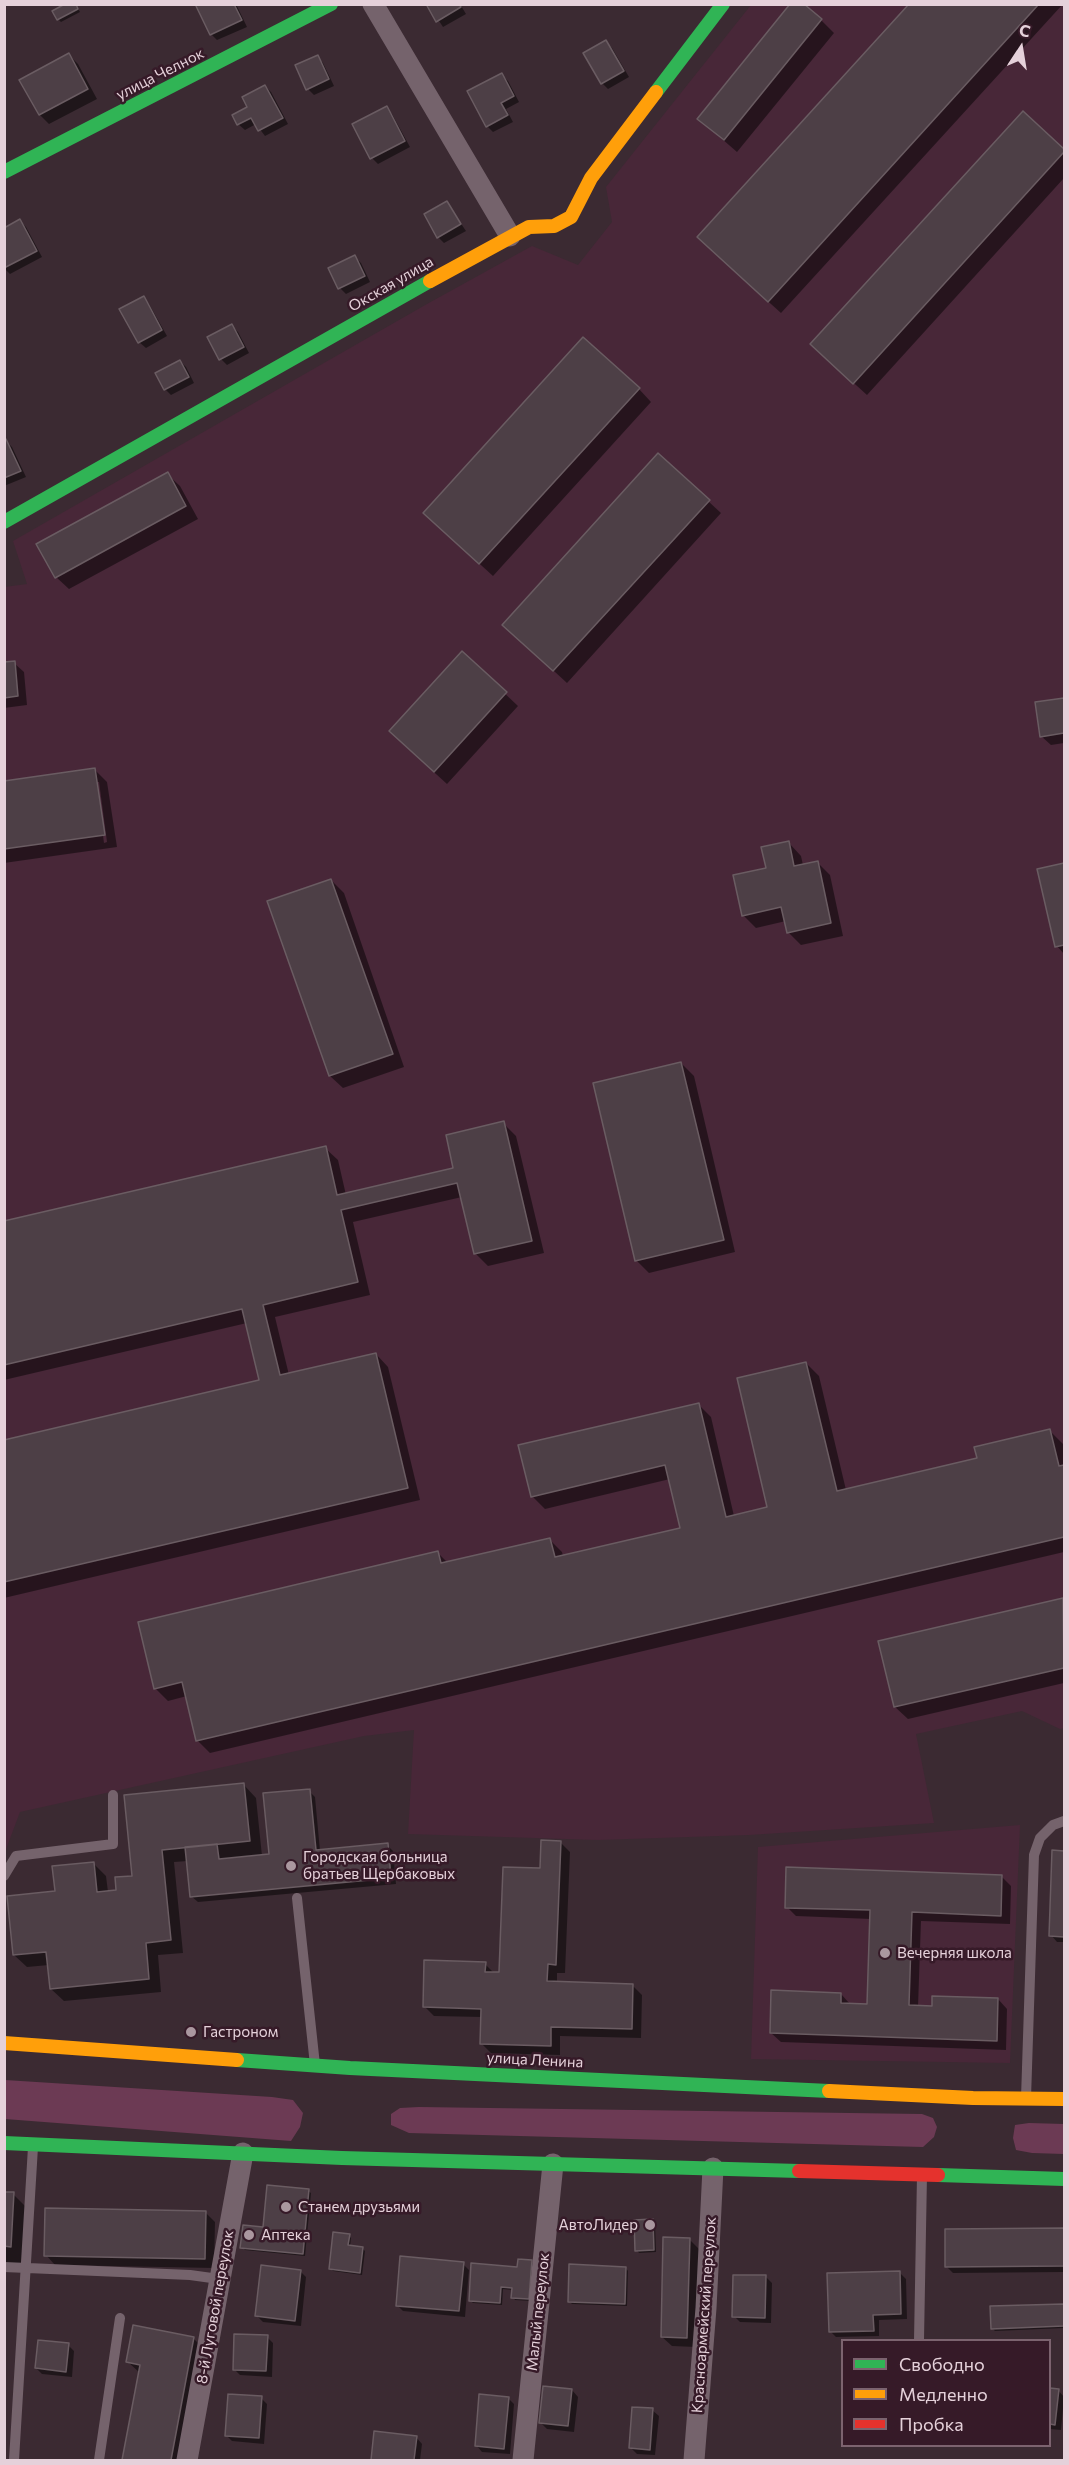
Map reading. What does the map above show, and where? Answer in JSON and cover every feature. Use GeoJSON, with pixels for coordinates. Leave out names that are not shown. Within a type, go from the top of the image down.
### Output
{"type":"FeatureCollection","features":[{"type":"Feature","properties":{"kind":"main road","name":"улица Челнок"},"geometry":{"type":"LineString","coordinates":[[4,172],[331,4]]}},
{"type":"Feature","properties":{"kind":"main road","name":"Окская улица"},"geometry":{"type":"LineString","coordinates":[[4,522],[510,236],[529,226],[554,226],[571,217],[591,178],[723,4]]}},
{"type":"Feature","properties":{"kind":"main road","name":"улица Ленина"},"geometry":{"type":"LineString","coordinates":[[4,2043],[315,2065],[962,2097],[1065,2099]]}},
{"type":"Feature","properties":{"kind":"main road"},"geometry":{"type":"LineString","coordinates":[[4,2143],[342,2158],[1065,2179]]}},
{"type":"Feature","properties":{"kind":"street"},"geometry":{"type":"LineString","coordinates":[[373,4],[510,236]]}},
{"type":"Feature","properties":{"kind":"street","name":"8-й Луговой переулок"},"geometry":{"type":"LineString","coordinates":[[187,2460],[243,2153]]}},
{"type":"Feature","properties":{"kind":"street","name":"Малый переулок"},"geometry":{"type":"LineString","coordinates":[[523,2460],[553,2164]]}},
{"type":"Feature","properties":{"kind":"street","name":"Красноармейский переулок"},"geometry":{"type":"LineString","coordinates":[[694,2460],[706,2308],[713,2168]]}},
{"type":"Feature","properties":{"kind":"lane"},"geometry":{"type":"LineString","coordinates":[[4,1876],[16,1856],[113,1844],[113,1795]]}},
{"type":"Feature","properties":{"kind":"lane"},"geometry":{"type":"LineString","coordinates":[[1026,2098],[1034,1855],[1040,1838],[1053,1825],[1065,1821]]}},
{"type":"Feature","properties":{"kind":"lane"},"geometry":{"type":"LineString","coordinates":[[297,1898],[315,2065]]}},
{"type":"Feature","properties":{"kind":"lane"},"geometry":{"type":"LineString","coordinates":[[14,2460],[33,2144]]}},
{"type":"Feature","properties":{"kind":"lane"},"geometry":{"type":"LineString","coordinates":[[919,2339],[922,2175]]}},
{"type":"Feature","properties":{"kind":"lane"},"geometry":{"type":"LineString","coordinates":[[4,2267],[190,2275],[219,2279]]}},
{"type":"Feature","properties":{"kind":"lane"},"geometry":{"type":"LineString","coordinates":[[99,2460],[120,2318]]}},
{"type":"Feature","properties":{"kind":"shaded area"},"geometry":{"type":"Polygon","coordinates":[[[751,5],[1064,5],[1064,1728],[1060,1729],[1022,1711],[916,1734],[934,1823],[749,1835],[598,1840],[408,1834],[414,1730],[364,1736],[20,1812],[5,1852],[4,587],[27,584],[13,541],[532,246],[578,265],[612,222],[606,187],[751,5]]]}},
{"type":"Feature","properties":{"kind":"shaded area","name":"Вечерняя школа"},"geometry":{"type":"Polygon","coordinates":[[[1020,1825],[1010,2063],[751,2059],[758,1847],[1020,1825]]]}},
{"type":"Feature","properties":{"kind":"shaded area"},"geometry":{"type":"Polygon","coordinates":[[[5,2080],[272,2097],[293,2100],[303,2113],[300,2127],[291,2141],[5,2119],[5,2080]]]}},
{"type":"Feature","properties":{"kind":"shaded area"},"geometry":{"type":"Polygon","coordinates":[[[400,2108],[922,2114],[933,2118],[937,2127],[934,2137],[923,2147],[409,2133],[391,2125],[391,2114],[400,2108]]]}},
{"type":"Feature","properties":{"kind":"shaded area"},"geometry":{"type":"Polygon","coordinates":[[[1064,2124],[1064,2154],[1016,2150],[1013,2138],[1015,2125],[1064,2124]]]}},
{"type":"Feature","properties":{"kind":"building"},"geometry":{"type":"Polygon","coordinates":[[[65,4],[76,4],[78,9],[57,20],[52,11],[65,4]]]}},
{"type":"Feature","properties":{"kind":"building"},"geometry":{"type":"Polygon","coordinates":[[[199,4],[234,4],[242,20],[210,35],[196,6],[199,4]]]}},
{"type":"Feature","properties":{"kind":"building"},"geometry":{"type":"Polygon","coordinates":[[[426,4],[459,4],[461,7],[436,22],[426,4]]]}},
{"type":"Feature","properties":{"kind":"building"},"geometry":{"type":"Polygon","coordinates":[[[790,4],[804,4],[822,19],[724,140],[697,119],[790,4]]]}},
{"type":"Feature","properties":{"kind":"building"},"geometry":{"type":"Polygon","coordinates":[[[909,4],[1039,4],[768,302],[697,237],[909,4]]]}},
{"type":"Feature","properties":{"kind":"building"},"geometry":{"type":"Polygon","coordinates":[[[606,40],[624,71],[601,84],[583,53],[606,40]]]}},
{"type":"Feature","properties":{"kind":"building"},"geometry":{"type":"Polygon","coordinates":[[[69,53],[88,89],[39,115],[19,80],[69,53]]]}},
{"type":"Feature","properties":{"kind":"building"},"geometry":{"type":"Polygon","coordinates":[[[318,55],[329,79],[306,90],[295,65],[318,55]]]}},
{"type":"Feature","properties":{"kind":"building"},"geometry":{"type":"Polygon","coordinates":[[[502,73],[514,96],[501,103],[508,115],[486,127],[467,91],[502,73]]]}},
{"type":"Feature","properties":{"kind":"building"},"geometry":{"type":"Polygon","coordinates":[[[265,85],[283,118],[258,131],[251,118],[237,125],[232,115],[247,107],[242,97],[265,85]]]}},
{"type":"Feature","properties":{"kind":"building"},"geometry":{"type":"Polygon","coordinates":[[[387,106],[405,141],[370,159],[352,124],[387,106]]]}},
{"type":"Feature","properties":{"kind":"building"},"geometry":{"type":"Polygon","coordinates":[[[1023,111],[1064,149],[1064,152],[853,384],[810,344],[1023,111]]]}},
{"type":"Feature","properties":{"kind":"building"},"geometry":{"type":"Polygon","coordinates":[[[447,201],[461,224],[437,238],[424,214],[447,201]]]}},
{"type":"Feature","properties":{"kind":"building"},"geometry":{"type":"Polygon","coordinates":[[[20,219],[37,251],[4,268],[4,228],[20,219]]]}},
{"type":"Feature","properties":{"kind":"building"},"geometry":{"type":"Polygon","coordinates":[[[355,255],[365,276],[338,289],[328,268],[355,255]]]}},
{"type":"Feature","properties":{"kind":"building"},"geometry":{"type":"Polygon","coordinates":[[[144,296],[162,330],[138,343],[119,309],[144,296]]]}},
{"type":"Feature","properties":{"kind":"building"},"geometry":{"type":"Polygon","coordinates":[[[232,324],[244,347],[219,360],[207,337],[232,324]]]}},
{"type":"Feature","properties":{"kind":"building"},"geometry":{"type":"Polygon","coordinates":[[[583,337],[640,388],[479,564],[423,513],[583,337]]]}},
{"type":"Feature","properties":{"kind":"building"},"geometry":{"type":"Polygon","coordinates":[[[180,360],[189,377],[164,390],[155,373],[180,360]]]}},
{"type":"Feature","properties":{"kind":"building"},"geometry":{"type":"Polygon","coordinates":[[[6,439],[21,471],[4,478],[4,440],[6,439]]]}},
{"type":"Feature","properties":{"kind":"building"},"geometry":{"type":"Polygon","coordinates":[[[658,453],[710,500],[553,671],[502,625],[658,453]]]}},
{"type":"Feature","properties":{"kind":"building"},"geometry":{"type":"Polygon","coordinates":[[[168,472],[186,506],[55,578],[36,544],[168,472]]]}},
{"type":"Feature","properties":{"kind":"building"},"geometry":{"type":"Polygon","coordinates":[[[462,651],[507,692],[434,772],[389,731],[462,651]]]}},
{"type":"Feature","properties":{"kind":"building"},"geometry":{"type":"Polygon","coordinates":[[[15,661],[18,696],[4,698],[4,662],[15,661]]]}},
{"type":"Feature","properties":{"kind":"building"},"geometry":{"type":"Polygon","coordinates":[[[1064,698],[1064,733],[1040,737],[1035,702],[1064,698]]]}},
{"type":"Feature","properties":{"kind":"building"},"geometry":{"type":"Polygon","coordinates":[[[95,768],[105,835],[4,849],[4,781],[95,768]]]}},
{"type":"Feature","properties":{"kind":"building"},"geometry":{"type":"Polygon","coordinates":[[[789,841],[794,866],[818,861],[831,923],[787,933],[781,907],[742,916],[733,875],[766,868],[761,847],[789,841]]]}},
{"type":"Feature","properties":{"kind":"building"},"geometry":{"type":"Polygon","coordinates":[[[1064,863],[1064,945],[1055,947],[1037,869],[1064,863]]]}},
{"type":"Feature","properties":{"kind":"building"},"geometry":{"type":"Polygon","coordinates":[[[331,879],[393,1054],[329,1076],[267,901],[331,879]]]}},
{"type":"Feature","properties":{"kind":"building"},"geometry":{"type":"Polygon","coordinates":[[[681,1062],[724,1240],[635,1261],[593,1083],[681,1062]]]}},
{"type":"Feature","properties":{"kind":"building"},"geometry":{"type":"Polygon","coordinates":[[[504,1121],[532,1241],[474,1254],[457,1183],[341,1210],[358,1282],[263,1305],[280,1375],[376,1353],[408,1488],[4,1582],[4,1440],[259,1380],[242,1309],[4,1365],[4,1221],[326,1146],[337,1195],[453,1168],[446,1135],[504,1121]]]}},
{"type":"Feature","properties":{"kind":"building"},"geometry":{"type":"Polygon","coordinates":[[[806,1362],[837,1491],[977,1458],[974,1447],[1050,1429],[1059,1466],[1064,1465],[1064,1537],[196,1741],[182,1682],[154,1689],[138,1622],[438,1551],[441,1563],[550,1538],[555,1557],[680,1528],[665,1465],[531,1497],[518,1445],[699,1403],[726,1517],[767,1507],[737,1378],[806,1362]]]}},
{"type":"Feature","properties":{"kind":"building"},"geometry":{"type":"Polygon","coordinates":[[[1063,1598],[1064,1668],[894,1707],[878,1641],[1063,1598]]]}},
{"type":"Feature","properties":{"kind":"building"},"geometry":{"type":"Polygon","coordinates":[[[244,1783],[250,1841],[162,1850],[171,1940],[146,1943],[149,1979],[50,1989],[46,1952],[13,1955],[7,1896],[55,1891],[52,1866],[94,1862],[97,1892],[116,1890],[115,1877],[132,1876],[124,1795],[244,1783]]]}},
{"type":"Feature","properties":{"kind":"building"},"geometry":{"type":"Polygon","coordinates":[[[310,1789],[316,1850],[388,1843],[391,1878],[190,1897],[185,1847],[217,1844],[219,1859],[269,1854],[263,1793],[310,1789]]]}},
{"type":"Feature","properties":{"kind":"building"},"geometry":{"type":"Polygon","coordinates":[[[541,1840],[561,1841],[556,1965],[548,1964],[547,1981],[633,1984],[632,2029],[551,2027],[551,2046],[480,2044],[481,2009],[423,2007],[424,1960],[486,1962],[485,1972],[499,1972],[503,1867],[540,1868],[541,1840]]]}},
{"type":"Feature","properties":{"kind":"building"},"geometry":{"type":"Polygon","coordinates":[[[1052,1850],[1064,1851],[1064,1937],[1049,1936],[1052,1850]]]}},
{"type":"Feature","properties":{"kind":"building"},"geometry":{"type":"Polygon","coordinates":[[[786,1867],[1002,1875],[1001,1916],[912,1912],[909,2005],[932,2006],[932,1996],[998,1998],[997,2041],[770,2033],[771,1990],[841,1993],[841,2003],[867,2004],[870,1910],[785,1908],[786,1867]]]}},
{"type":"Feature","properties":{"kind":"building","name":"Станем друзьями"},"geometry":{"type":"Polygon","coordinates":[[[267,2185],[309,2189],[303,2254],[240,2248],[243,2225],[263,2227],[267,2185]]]}},
{"type":"Feature","properties":{"kind":"building"},"geometry":{"type":"Polygon","coordinates":[[[4,2192],[14,2192],[11,2247],[4,2246],[4,2192]]]}},
{"type":"Feature","properties":{"kind":"building"},"geometry":{"type":"Polygon","coordinates":[[[45,2208],[206,2211],[205,2259],[44,2256],[45,2208]]]}},
{"type":"Feature","properties":{"kind":"building"},"geometry":{"type":"Polygon","coordinates":[[[653,2219],[654,2250],[635,2251],[634,2220],[653,2219]]]}},
{"type":"Feature","properties":{"kind":"building"},"geometry":{"type":"Polygon","coordinates":[[[1064,2228],[1064,2266],[945,2267],[945,2229],[1064,2228]]]}},
{"type":"Feature","properties":{"kind":"building"},"geometry":{"type":"Polygon","coordinates":[[[333,2232],[350,2234],[348,2245],[363,2247],[360,2273],[329,2269],[333,2232]]]}},
{"type":"Feature","properties":{"kind":"building"},"geometry":{"type":"Polygon","coordinates":[[[663,2237],[690,2238],[687,2338],[661,2337],[663,2237]]]}},
{"type":"Feature","properties":{"kind":"building"},"geometry":{"type":"Polygon","coordinates":[[[400,2256],[464,2262],[459,2311],[396,2306],[400,2256]]]}},
{"type":"Feature","properties":{"kind":"building"},"geometry":{"type":"Polygon","coordinates":[[[518,2259],[532,2260],[529,2299],[511,2298],[512,2288],[501,2287],[500,2303],[469,2301],[471,2263],[517,2267],[518,2259]]]}},
{"type":"Feature","properties":{"kind":"building"},"geometry":{"type":"Polygon","coordinates":[[[569,2264],[626,2267],[625,2304],[568,2302],[569,2264]]]}},
{"type":"Feature","properties":{"kind":"building"},"geometry":{"type":"Polygon","coordinates":[[[261,2265],[301,2270],[295,2321],[255,2316],[261,2265]]]}},
{"type":"Feature","properties":{"kind":"building"},"geometry":{"type":"Polygon","coordinates":[[[900,2271],[901,2314],[873,2315],[874,2331],[829,2332],[827,2273],[900,2271]]]}},
{"type":"Feature","properties":{"kind":"building"},"geometry":{"type":"Polygon","coordinates":[[[733,2275],[766,2275],[765,2318],[732,2317],[733,2275]]]}},
{"type":"Feature","properties":{"kind":"building"},"geometry":{"type":"Polygon","coordinates":[[[1064,2304],[1064,2326],[991,2329],[990,2306],[1064,2304]]]}},
{"type":"Feature","properties":{"kind":"building"},"geometry":{"type":"Polygon","coordinates":[[[133,2325],[194,2337],[171,2460],[122,2460],[140,2365],[126,2362],[133,2325]]]}},
{"type":"Feature","properties":{"kind":"building"},"geometry":{"type":"Polygon","coordinates":[[[234,2334],[268,2335],[266,2371],[233,2370],[234,2334]]]}},
{"type":"Feature","properties":{"kind":"building"},"geometry":{"type":"Polygon","coordinates":[[[38,2340],[69,2343],[66,2372],[35,2368],[38,2340]]]}},
{"type":"Feature","properties":{"kind":"building"},"geometry":{"type":"Polygon","coordinates":[[[543,2386],[572,2389],[568,2426],[539,2423],[543,2386]]]}},
{"type":"Feature","properties":{"kind":"building"},"geometry":{"type":"Polygon","coordinates":[[[1051,2388],[1059,2389],[1055,2425],[1051,2424],[1051,2388]]]}},
{"type":"Feature","properties":{"kind":"building"},"geometry":{"type":"Polygon","coordinates":[[[228,2394],[262,2396],[259,2438],[225,2436],[228,2394]]]}},
{"type":"Feature","properties":{"kind":"building"},"geometry":{"type":"Polygon","coordinates":[[[479,2394],[509,2397],[504,2449],[475,2446],[479,2394]]]}},
{"type":"Feature","properties":{"kind":"building"},"geometry":{"type":"Polygon","coordinates":[[[632,2407],[653,2408],[650,2450],[629,2448],[632,2407]]]}},
{"type":"Feature","properties":{"kind":"building"},"geometry":{"type":"Polygon","coordinates":[[[374,2431],[417,2436],[414,2460],[371,2460],[374,2431]]]}},
{"type":"Feature","properties":{"kind":"traffic: fast"},"geometry":{"type":"LineString","coordinates":[[4,172],[331,4]]}},
{"type":"Feature","properties":{"kind":"traffic: fast"},"geometry":{"type":"LineString","coordinates":[[656,92],[723,4]]}},
{"type":"Feature","properties":{"kind":"traffic: fast"},"geometry":{"type":"LineString","coordinates":[[4,522],[430,281]]}},
{"type":"Feature","properties":{"kind":"traffic: fast"},"geometry":{"type":"LineString","coordinates":[[237,2060],[350,2068],[829,2091]]}},
{"type":"Feature","properties":{"kind":"traffic: fast"},"geometry":{"type":"LineString","coordinates":[[4,2143],[342,2158],[799,2171]]}},
{"type":"Feature","properties":{"kind":"traffic: fast"},"geometry":{"type":"LineString","coordinates":[[938,2175],[1064,2179]]}},
{"type":"Feature","properties":{"kind":"traffic: slow"},"geometry":{"type":"LineString","coordinates":[[430,281],[529,227],[554,226],[571,217],[591,178],[656,92]]}},
{"type":"Feature","properties":{"kind":"traffic: slow"},"geometry":{"type":"LineString","coordinates":[[4,2043],[237,2060]]}},
{"type":"Feature","properties":{"kind":"traffic: slow"},"geometry":{"type":"LineString","coordinates":[[829,2091],[973,2098],[1064,2099]]}},
{"type":"Feature","properties":{"kind":"traffic: jam"},"geometry":{"type":"LineString","coordinates":[[799,2171],[938,2175]]}},
{"type":"Feature","properties":{"kind":"place","name":"Городская больница братьев Щербаковых"},"geometry":{"type":"Point","coordinates":[291,1866]}},
{"type":"Feature","properties":{"kind":"place","name":"Вечерняя школа"},"geometry":{"type":"Point","coordinates":[885,1953]}},
{"type":"Feature","properties":{"kind":"place","name":"Гастроном"},"geometry":{"type":"Point","coordinates":[191,2032]}},
{"type":"Feature","properties":{"kind":"place","name":"Станем друзьями"},"geometry":{"type":"Point","coordinates":[286,2207]}},
{"type":"Feature","properties":{"kind":"place","name":"АвтоЛидер"},"geometry":{"type":"Point","coordinates":[650,2225]}},
{"type":"Feature","properties":{"kind":"place","name":"Аптека"},"geometry":{"type":"Point","coordinates":[249,2235]}}]}
